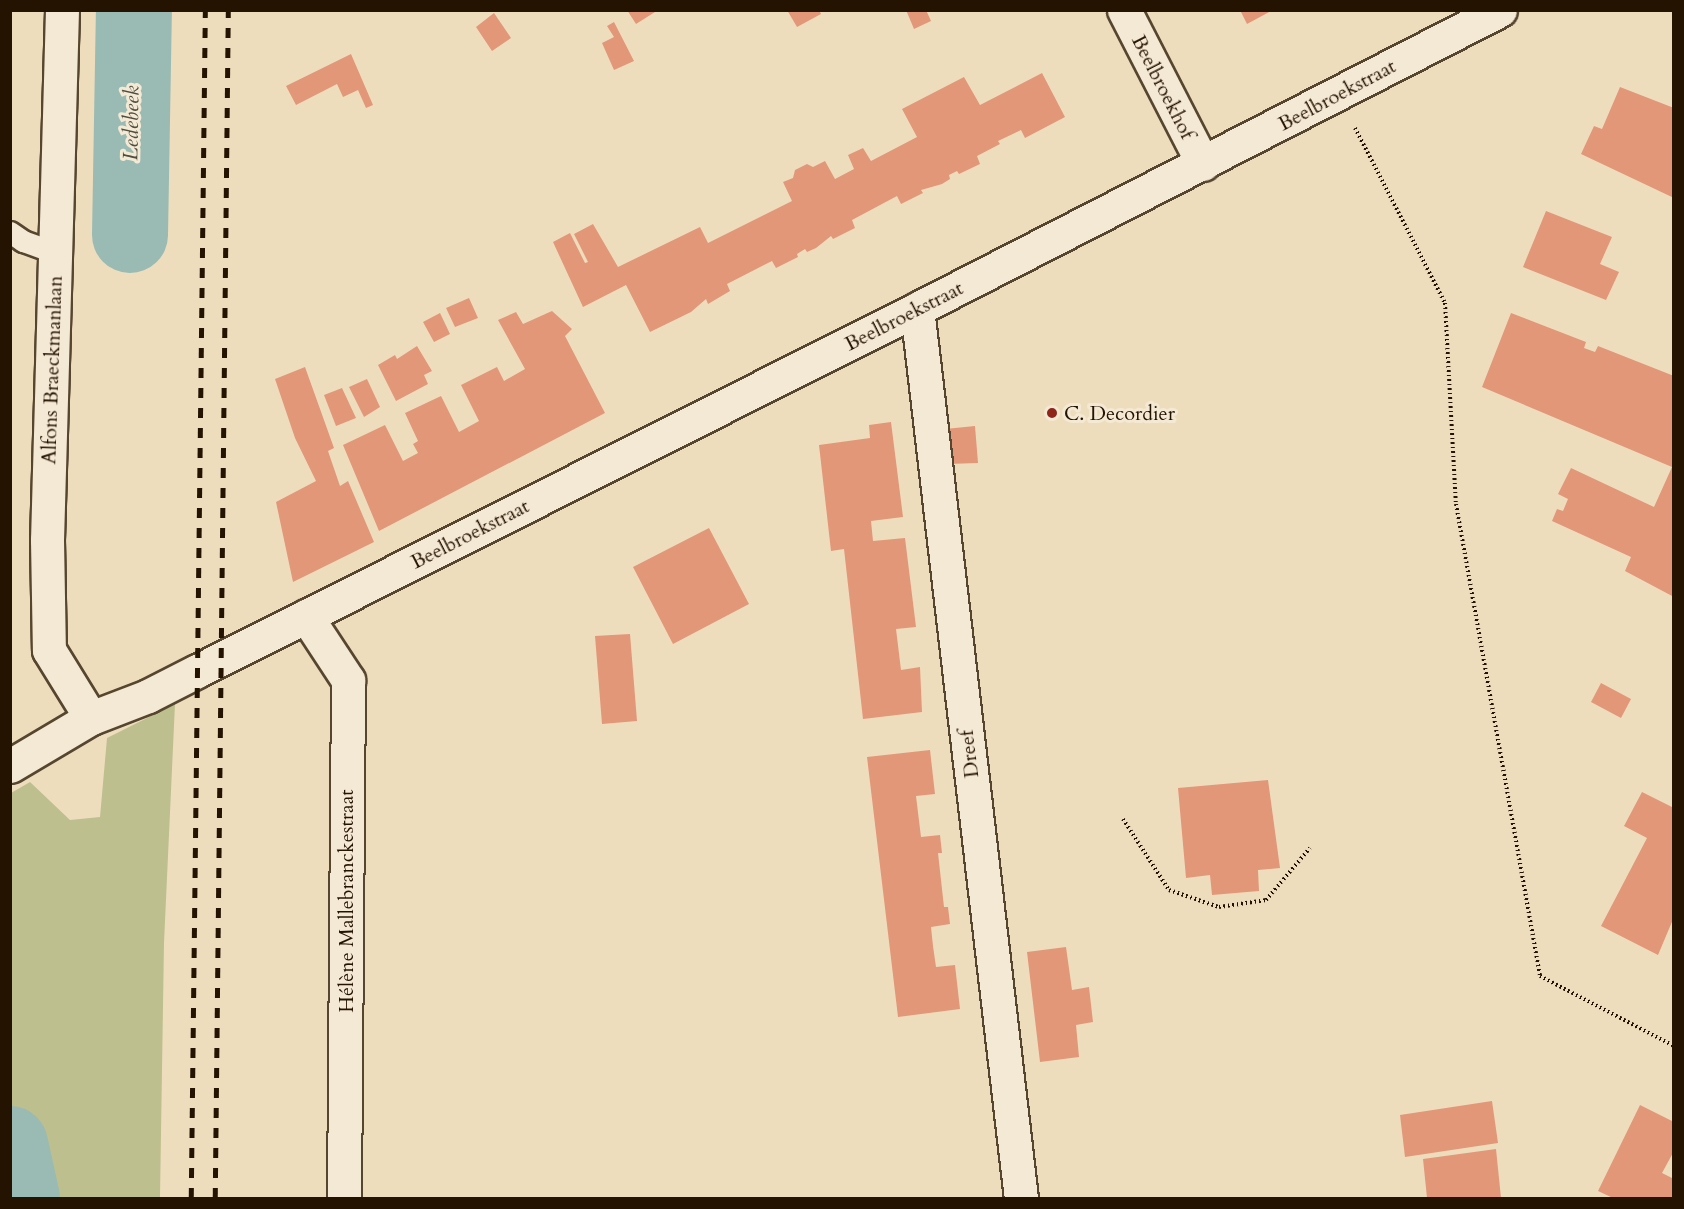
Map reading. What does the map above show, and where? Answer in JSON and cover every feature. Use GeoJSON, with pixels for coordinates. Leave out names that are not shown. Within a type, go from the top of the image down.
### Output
{"type":"FeatureCollection","features":[{"type":"Feature","properties":{"kind":"street","name":"Alfons Braeckmanlaan"},"geometry":{"type":"LineString","coordinates":[[62,10],[47,540],[49,650],[91,718]]}},
{"type":"Feature","properties":{"kind":"street","name":"Beelbroekhof"},"geometry":{"type":"LineString","coordinates":[[1124,10],[1203,164]]}},
{"type":"Feature","properties":{"kind":"street","name":"Beelbroekstraat"},"geometry":{"type":"LineString","coordinates":[[91,718],[148,696],[918,309],[1500,10]]}},
{"type":"Feature","properties":{"kind":"street","name":"Dreef"},"geometry":{"type":"LineString","coordinates":[[918,309],[1021,1198]]}},
{"type":"Feature","properties":{"kind":"street","name":"Hélène Mallebranckestraat"},"geometry":{"type":"LineString","coordinates":[[306,616],[348,680],[344,1198]]}},
{"type":"Feature","properties":{"kind":"street"},"geometry":{"type":"LineString","coordinates":[[10,766],[91,718]]}},
{"type":"Feature","properties":{"kind":"lane"},"geometry":{"type":"LineString","coordinates":[[10,232],[23,241],[56,253]]}},
{"type":"Feature","properties":{"kind":"path"},"geometry":{"type":"LineString","coordinates":[[1340,94],[1445,303],[1456,504],[1540,976],[1674,1046]]}},
{"type":"Feature","properties":{"kind":"path"},"geometry":{"type":"LineString","coordinates":[[1123,819],[1169,890],[1220,907],[1266,900],[1310,848]]}},
{"type":"Feature","properties":{"kind":"green space"},"geometry":{"type":"Polygon","coordinates":[[[175,704],[164,943],[160,1198],[11,1198],[11,793],[30,782],[70,820],[100,817],[107,738],[175,704]]]}},
{"type":"Feature","properties":{"kind":"building"},"geometry":{"type":"Polygon","coordinates":[[[627,10],[654,10],[655,12],[636,24],[627,10]]]}},
{"type":"Feature","properties":{"kind":"building"},"geometry":{"type":"Polygon","coordinates":[[[787,10],[819,10],[821,14],[797,27],[787,10]]]}},
{"type":"Feature","properties":{"kind":"building"},"geometry":{"type":"Polygon","coordinates":[[[906,10],[926,10],[931,21],[914,29],[906,10]]]}},
{"type":"Feature","properties":{"kind":"building"},"geometry":{"type":"Polygon","coordinates":[[[1240,10],[1273,10],[1247,24],[1240,10]]]}},
{"type":"Feature","properties":{"kind":"building"},"geometry":{"type":"Polygon","coordinates":[[[494,13],[511,38],[492,51],[476,27],[494,13]]]}},
{"type":"Feature","properties":{"kind":"building"},"geometry":{"type":"Polygon","coordinates":[[[614,22],[634,61],[614,70],[602,43],[614,37],[607,26],[614,22]]]}},
{"type":"Feature","properties":{"kind":"building"},"geometry":{"type":"Polygon","coordinates":[[[351,54],[373,105],[366,108],[358,90],[343,97],[337,84],[296,105],[286,86],[351,54]]]}},
{"type":"Feature","properties":{"kind":"building"},"geometry":{"type":"Polygon","coordinates":[[[1042,73],[1065,117],[1025,138],[1021,130],[998,141],[1000,144],[977,156],[980,164],[959,174],[957,171],[949,175],[950,179],[942,184],[921,190],[923,193],[901,204],[897,196],[852,220],[855,228],[833,239],[831,236],[807,252],[805,249],[797,254],[798,257],[776,268],[772,261],[727,284],[730,291],[708,304],[706,299],[691,312],[650,332],[626,285],[583,307],[553,242],[570,233],[585,263],[588,262],[574,234],[593,224],[618,267],[700,227],[708,243],[792,201],[783,182],[793,178],[795,170],[807,164],[813,167],[825,161],[835,179],[854,169],[848,155],[863,148],[871,161],[917,137],[902,109],[964,77],[980,105],[1042,73]]]}},
{"type":"Feature","properties":{"kind":"building"},"geometry":{"type":"Polygon","coordinates":[[[1620,87],[1674,108],[1674,198],[1581,154],[1594,126],[1602,129],[1620,87]]]}},
{"type":"Feature","properties":{"kind":"building"},"geometry":{"type":"Polygon","coordinates":[[[1546,211],[1612,237],[1600,264],[1619,272],[1606,300],[1523,267],[1546,211]]]}},
{"type":"Feature","properties":{"kind":"building"},"geometry":{"type":"Polygon","coordinates":[[[469,298],[478,318],[455,327],[446,308],[469,298]]]}},
{"type":"Feature","properties":{"kind":"building"},"geometry":{"type":"Polygon","coordinates":[[[552,311],[572,329],[565,336],[605,413],[379,531],[343,445],[385,425],[403,461],[418,453],[413,444],[418,441],[405,413],[441,396],[459,432],[479,421],[461,385],[497,367],[504,381],[525,369],[498,320],[516,312],[523,324],[552,311]]]}},
{"type":"Feature","properties":{"kind":"building"},"geometry":{"type":"Polygon","coordinates":[[[440,313],[450,334],[434,342],[423,322],[440,313]]]}},
{"type":"Feature","properties":{"kind":"building"},"geometry":{"type":"Polygon","coordinates":[[[1511,313],[1586,342],[1584,348],[1595,352],[1598,346],[1674,376],[1674,597],[1625,571],[1631,557],[1552,521],[1557,509],[1563,511],[1568,499],[1558,494],[1571,468],[1654,507],[1672,467],[1482,387],[1511,313]]]}},
{"type":"Feature","properties":{"kind":"building"},"geometry":{"type":"Polygon","coordinates":[[[417,346],[432,371],[424,375],[428,384],[396,401],[378,365],[395,355],[397,359],[417,346]]]}},
{"type":"Feature","properties":{"kind":"building"},"geometry":{"type":"Polygon","coordinates":[[[305,367],[334,448],[328,451],[340,486],[348,481],[374,542],[293,582],[276,502],[316,481],[295,438],[275,379],[305,367]]]}},
{"type":"Feature","properties":{"kind":"building"},"geometry":{"type":"Polygon","coordinates":[[[367,379],[380,407],[364,417],[349,387],[367,379]]]}},
{"type":"Feature","properties":{"kind":"building"},"geometry":{"type":"Polygon","coordinates":[[[342,388],[356,418],[336,426],[324,395],[342,388]]]}},
{"type":"Feature","properties":{"kind":"building"},"geometry":{"type":"Polygon","coordinates":[[[891,422],[903,517],[871,521],[873,541],[905,538],[916,627],[896,629],[901,670],[920,667],[922,712],[863,719],[844,549],[831,551],[819,445],[870,438],[869,425],[891,422]]]}},
{"type":"Feature","properties":{"kind":"building"},"geometry":{"type":"Polygon","coordinates":[[[975,426],[978,463],[948,464],[945,429],[975,426]]]}},
{"type":"Feature","properties":{"kind":"building"},"geometry":{"type":"Polygon","coordinates":[[[709,528],[749,604],[673,644],[633,567],[709,528]]]}},
{"type":"Feature","properties":{"kind":"building"},"geometry":{"type":"Polygon","coordinates":[[[630,634],[637,721],[602,724],[595,636],[630,634]]]}},
{"type":"Feature","properties":{"kind":"building"},"geometry":{"type":"Polygon","coordinates":[[[1601,683],[1631,699],[1621,718],[1591,702],[1601,683]]]}},
{"type":"Feature","properties":{"kind":"building"},"geometry":{"type":"Polygon","coordinates":[[[930,750],[935,794],[916,796],[921,837],[940,835],[942,853],[938,853],[944,907],[948,907],[950,924],[931,927],[933,946],[936,967],[955,965],[960,1009],[898,1017],[867,757],[930,750]]]}},
{"type":"Feature","properties":{"kind":"building"},"geometry":{"type":"Polygon","coordinates":[[[1268,780],[1280,868],[1258,870],[1259,891],[1212,895],[1210,875],[1186,878],[1178,788],[1268,780]]]}},
{"type":"Feature","properties":{"kind":"building"},"geometry":{"type":"Polygon","coordinates":[[[1642,792],[1674,808],[1674,917],[1658,955],[1601,926],[1647,838],[1624,826],[1642,792]]]}},
{"type":"Feature","properties":{"kind":"building"},"geometry":{"type":"Polygon","coordinates":[[[1066,947],[1072,990],[1089,987],[1093,1022],[1076,1025],[1079,1057],[1040,1062],[1027,952],[1066,947]]]}},
{"type":"Feature","properties":{"kind":"building"},"geometry":{"type":"Polygon","coordinates":[[[1492,1101],[1498,1143],[1405,1157],[1400,1115],[1492,1101]]]}},
{"type":"Feature","properties":{"kind":"building"},"geometry":{"type":"Polygon","coordinates":[[[1640,1105],[1674,1122],[1674,1151],[1662,1173],[1674,1179],[1674,1198],[1613,1198],[1598,1191],[1640,1105]]]}},
{"type":"Feature","properties":{"kind":"building"},"geometry":{"type":"Polygon","coordinates":[[[1496,1149],[1501,1198],[1427,1198],[1423,1159],[1496,1149]]]}},
{"type":"Feature","properties":{"kind":"waterway","name":"Ledebeek"},"geometry":{"type":"LineString","coordinates":[[130,235],[134,10]]}},
{"type":"Feature","properties":{"kind":"waterway"},"geometry":{"type":"LineString","coordinates":[[10,1144],[22,1198]]}},
{"type":"Feature","properties":{"kind":"railway"},"geometry":{"type":"LineString","coordinates":[[191,1198],[205,10]]}},
{"type":"Feature","properties":{"kind":"railway"},"geometry":{"type":"LineString","coordinates":[[215,1198],[228,10]]}},
{"type":"Feature","properties":{"kind":"place","name":"C. Decordier"},"geometry":{"type":"Point","coordinates":[1052,413]}}]}
